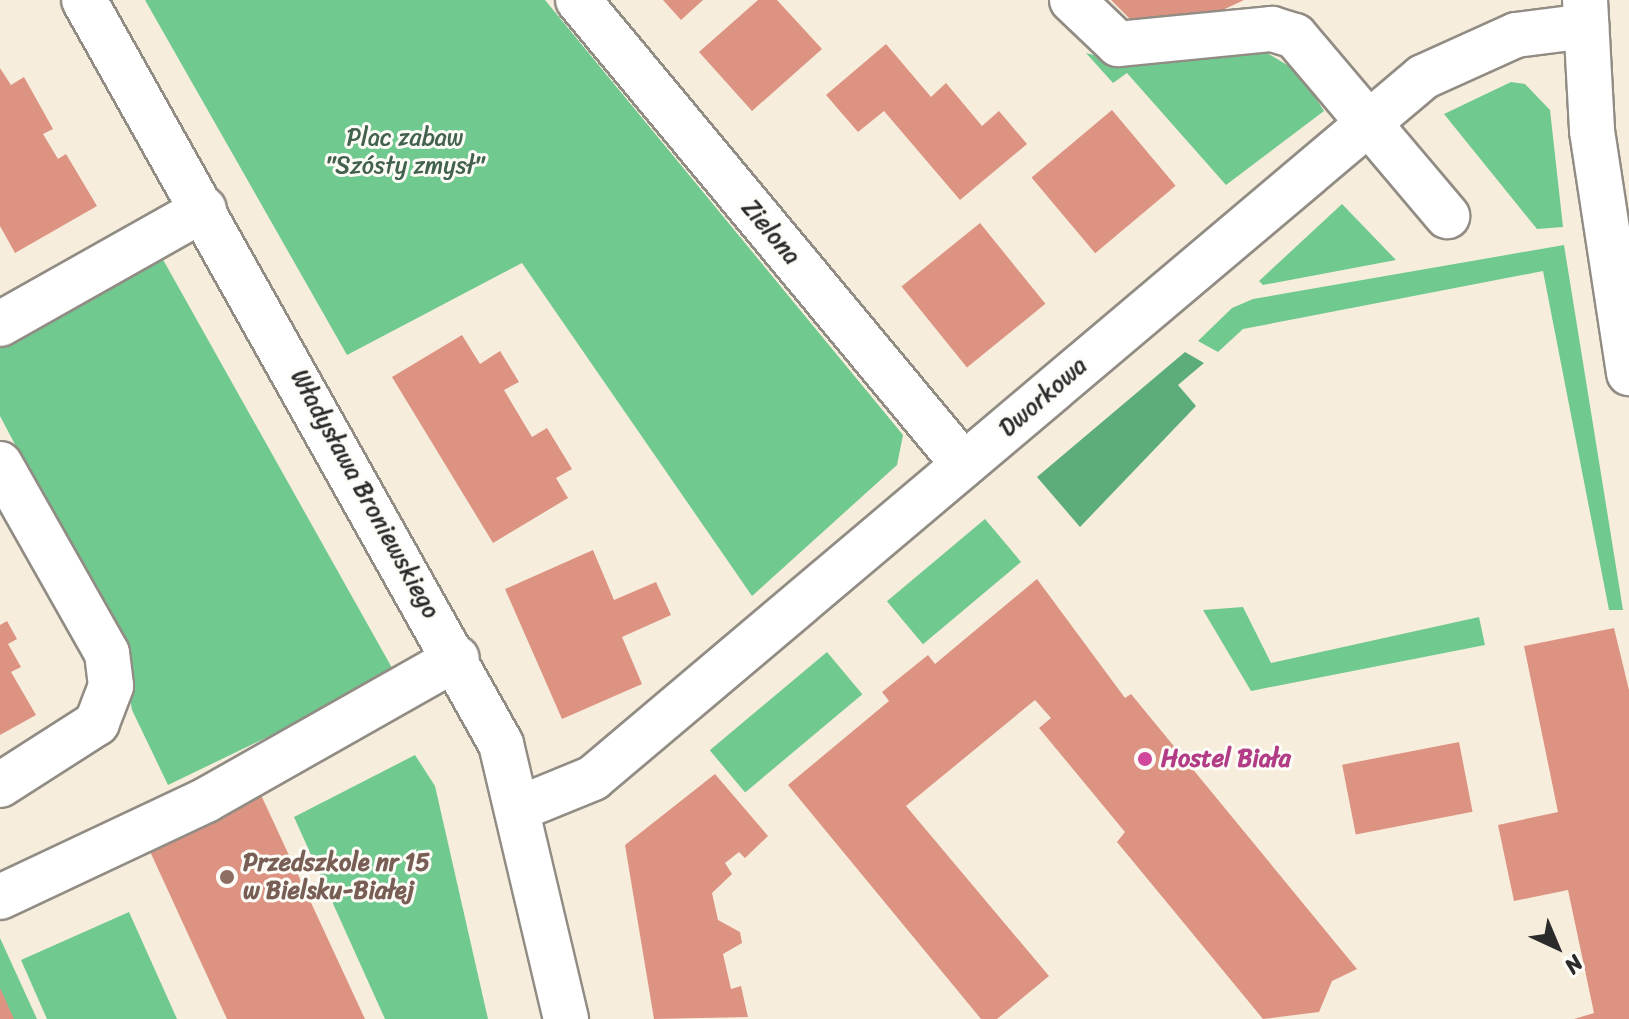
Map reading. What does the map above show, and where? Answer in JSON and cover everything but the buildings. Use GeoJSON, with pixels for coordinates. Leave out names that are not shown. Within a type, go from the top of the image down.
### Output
{"type":"FeatureCollection","features":[{"type":"Feature","properties":{"kind":"street","name":"Władysława Broniewskiego"},"geometry":{"type":"LineString","coordinates":[[84,0],[457,658],[501,744],[520,808],[566,1019]]}},
{"type":"Feature","properties":{"kind":"street","name":"Zielona"},"geometry":{"type":"LineString","coordinates":[[578,0],[964,465]]}},
{"type":"Feature","properties":{"kind":"street"},"geometry":{"type":"LineString","coordinates":[[1072,0],[1118,44],[1283,31],[1309,49],[1367,123],[1447,216]]}},
{"type":"Feature","properties":{"kind":"street"},"geometry":{"type":"LineString","coordinates":[[1585,13],[1592,131],[1629,373]]}},
{"type":"Feature","properties":{"kind":"street","name":"Dworkowa"},"geometry":{"type":"LineString","coordinates":[[520,808],[593,778],[1367,123],[1470,50],[1585,13]]}},
{"type":"Feature","properties":{"kind":"street"},"geometry":{"type":"LineString","coordinates":[[0,324],[204,209]]}},
{"type":"Feature","properties":{"kind":"street"},"geometry":{"type":"LineString","coordinates":[[0,464],[107,653],[111,686],[97,723],[0,785]]}},
{"type":"Feature","properties":{"kind":"street"},"geometry":{"type":"LineString","coordinates":[[0,897],[206,800],[457,658]]}},
{"type":"Feature","properties":{"kind":"green space","name":"Plac zabaw \"Szósty zmysł\""},"geometry":{"type":"Polygon","coordinates":[[[145,0],[545,0],[903,435],[897,465],[752,596],[522,263],[347,355],[145,0]]]}},
{"type":"Feature","properties":{"kind":"green space"},"geometry":{"type":"Polygon","coordinates":[[[1262,50],[1299,72],[1324,111],[1226,185],[1127,73],[1113,83],[1086,53],[1130,65],[1262,50]]]}},
{"type":"Feature","properties":{"kind":"green space"},"geometry":{"type":"Polygon","coordinates":[[[1511,82],[1525,84],[1550,110],[1563,227],[1537,229],[1444,114],[1511,82]]]}},
{"type":"Feature","properties":{"kind":"green space"},"geometry":{"type":"Polygon","coordinates":[[[1342,204],[1396,260],[1263,285],[1259,281],[1342,204]]]}},
{"type":"Feature","properties":{"kind":"green space"},"geometry":{"type":"Polygon","coordinates":[[[1564,245],[1623,610],[1609,610],[1543,271],[1243,329],[1218,352],[1198,341],[1232,308],[1253,299],[1564,245]]]}},
{"type":"Feature","properties":{"kind":"green space"},"geometry":{"type":"Polygon","coordinates":[[[161,256],[396,675],[168,785],[132,710],[121,646],[0,416],[0,340],[161,256]]]}},
{"type":"Feature","properties":{"kind":"green space"},"geometry":{"type":"Polygon","coordinates":[[[1185,352],[1204,363],[1178,385],[1196,406],[1080,527],[1037,477],[1185,352]]]}},
{"type":"Feature","properties":{"kind":"green space"},"geometry":{"type":"Polygon","coordinates":[[[985,519],[1021,562],[923,644],[887,601],[985,519]]]}},
{"type":"Feature","properties":{"kind":"green space"},"geometry":{"type":"Polygon","coordinates":[[[1243,607],[1271,663],[1479,617],[1485,645],[1251,691],[1203,610],[1243,607]]]}},
{"type":"Feature","properties":{"kind":"green space"},"geometry":{"type":"Polygon","coordinates":[[[827,652],[862,694],[745,792],[710,750],[827,652]]]}},
{"type":"Feature","properties":{"kind":"green space"},"geometry":{"type":"Polygon","coordinates":[[[415,755],[435,786],[488,1019],[385,1019],[294,817],[415,755]]]}},
{"type":"Feature","properties":{"kind":"green space"},"geometry":{"type":"Polygon","coordinates":[[[129,912],[177,1019],[47,1019],[21,960],[129,912]]]}},
{"type":"Feature","properties":{"kind":"green space"},"geometry":{"type":"Polygon","coordinates":[[[0,938],[37,1019],[0,1019],[0,938]]]}},
{"type":"Feature","properties":{"kind":"place","name":"Hostel Biała"},"geometry":{"type":"Point","coordinates":[1145,759]}},
{"type":"Feature","properties":{"kind":"place","name":"Przedszkole nr 15 w Bielsku-Białej"},"geometry":{"type":"Point","coordinates":[227,877]}}]}
